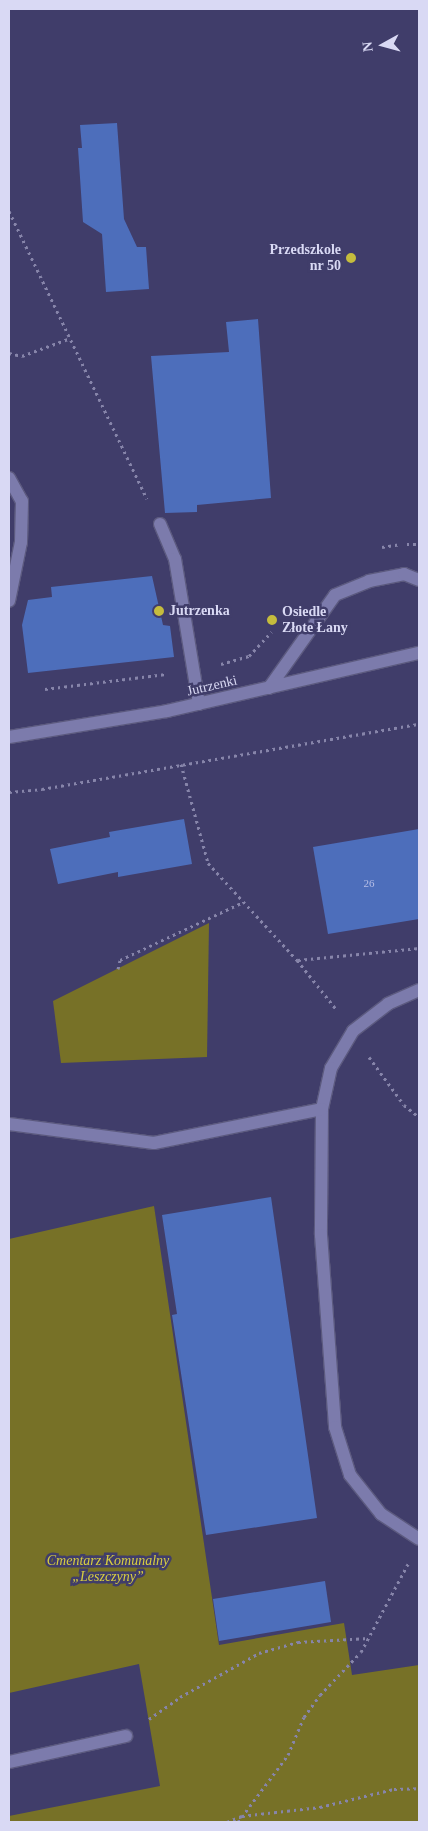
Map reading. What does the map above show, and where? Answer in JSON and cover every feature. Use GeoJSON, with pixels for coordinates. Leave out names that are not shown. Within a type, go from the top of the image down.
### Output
{"type":"FeatureCollection","features":[{"type":"Feature","properties":{"kind":"street"},"geometry":{"type":"LineString","coordinates":[[9,478],[22,501],[22,509],[21,542],[9,601]]}},
{"type":"Feature","properties":{"kind":"street"},"geometry":{"type":"LineString","coordinates":[[160,524],[175,559],[199,704]]}},
{"type":"Feature","properties":{"kind":"street"},"geometry":{"type":"LineString","coordinates":[[269,688],[335,595],[369,581],[404,574],[419,580]]}},
{"type":"Feature","properties":{"kind":"street","name":"Jutrzenki"},"geometry":{"type":"LineString","coordinates":[[9,737],[199,704],[419,653]]}},
{"type":"Feature","properties":{"kind":"street"},"geometry":{"type":"LineString","coordinates":[[419,990],[388,1004],[353,1031],[331,1068],[322,1109],[324,1310],[335,1427],[350,1475],[381,1514],[419,1539]]}},
{"type":"Feature","properties":{"kind":"street"},"geometry":{"type":"LineString","coordinates":[[9,1124],[154,1143],[322,1109]]}},
{"type":"Feature","properties":{"kind":"street"},"geometry":{"type":"LineString","coordinates":[[9,1762],[126,1736]]}},
{"type":"Feature","properties":{"kind":"path"},"geometry":{"type":"LineString","coordinates":[[9,211],[68,340],[160,524]]}},
{"type":"Feature","properties":{"kind":"path"},"geometry":{"type":"LineString","coordinates":[[9,352],[22,356],[68,340]]}},
{"type":"Feature","properties":{"kind":"path"},"geometry":{"type":"LineString","coordinates":[[375,549],[392,544],[419,544]]}},
{"type":"Feature","properties":{"kind":"path"},"geometry":{"type":"LineString","coordinates":[[45,689],[194,671],[249,656],[275,628]]}},
{"type":"Feature","properties":{"kind":"path"},"geometry":{"type":"LineString","coordinates":[[9,792],[42,789],[419,724]]}},
{"type":"Feature","properties":{"kind":"path"},"geometry":{"type":"LineString","coordinates":[[181,764],[208,863],[297,960],[353,1031],[404,1105],[419,1117]]}},
{"type":"Feature","properties":{"kind":"path"},"geometry":{"type":"LineString","coordinates":[[118,969],[120,960],[243,902]]}},
{"type":"Feature","properties":{"kind":"path"},"geometry":{"type":"LineString","coordinates":[[297,960],[419,948]]}},
{"type":"Feature","properties":{"kind":"path"},"geometry":{"type":"LineString","coordinates":[[238,1822],[288,1755],[304,1717],[361,1652],[411,1558]]}},
{"type":"Feature","properties":{"kind":"path"},"geometry":{"type":"LineString","coordinates":[[126,1736],[180,1697],[259,1653],[298,1642],[369,1638]]}},
{"type":"Feature","properties":{"kind":"path"},"geometry":{"type":"LineString","coordinates":[[227,1822],[242,1816],[320,1807],[394,1789],[419,1788]]}},
{"type":"Feature","properties":{"kind":"green space"},"geometry":{"type":"Polygon","coordinates":[[[209,923],[207,1057],[61,1063],[53,1001],[209,923]]]}},
{"type":"Feature","properties":{"kind":"green space","name":"Cmentarz Komunalny „Leszczyny”"},"geometry":{"type":"Polygon","coordinates":[[[154,1206],[219,1645],[344,1623],[352,1675],[419,1665],[419,1822],[9,1822],[9,1816],[160,1786],[139,1664],[9,1693],[9,1239],[154,1206]]]}},
{"type":"Feature","properties":{"kind":"building"},"geometry":{"type":"Polygon","coordinates":[[[117,123],[124,219],[137,247],[146,247],[149,289],[106,292],[102,234],[83,222],[78,148],[82,148],[80,125],[117,123]]]}},
{"type":"Feature","properties":{"kind":"building"},"geometry":{"type":"Polygon","coordinates":[[[258,319],[271,498],[197,505],[197,512],[165,513],[151,356],[229,352],[226,322],[258,319]]]}},
{"type":"Feature","properties":{"kind":"building"},"geometry":{"type":"Polygon","coordinates":[[[152,576],[163,625],[170,626],[174,657],[28,673],[22,625],[28,600],[52,597],[51,587],[152,576]]]}},
{"type":"Feature","properties":{"kind":"building"},"geometry":{"type":"Polygon","coordinates":[[[184,819],[192,864],[118,877],[118,872],[58,884],[50,849],[110,837],[109,832],[184,819]]]}},
{"type":"Feature","properties":{"kind":"building"},"geometry":{"type":"Polygon","coordinates":[[[419,829],[419,919],[328,934],[313,847],[419,829]]]}},
{"type":"Feature","properties":{"kind":"building"},"geometry":{"type":"Polygon","coordinates":[[[271,1197],[317,1518],[206,1535],[172,1315],[177,1314],[162,1215],[271,1197]]]}},
{"type":"Feature","properties":{"kind":"building"},"geometry":{"type":"Polygon","coordinates":[[[325,1581],[331,1622],[219,1641],[213,1599],[325,1581]]]}},
{"type":"Feature","properties":{"kind":"place","name":"Przedszkole nr 50"},"geometry":{"type":"Point","coordinates":[351,258]}},
{"type":"Feature","properties":{"kind":"place","name":"Jutrzenka"},"geometry":{"type":"Point","coordinates":[159,611]}},
{"type":"Feature","properties":{"kind":"place","name":"Osiedle Złote Łany"},"geometry":{"type":"Point","coordinates":[272,620]}}]}
